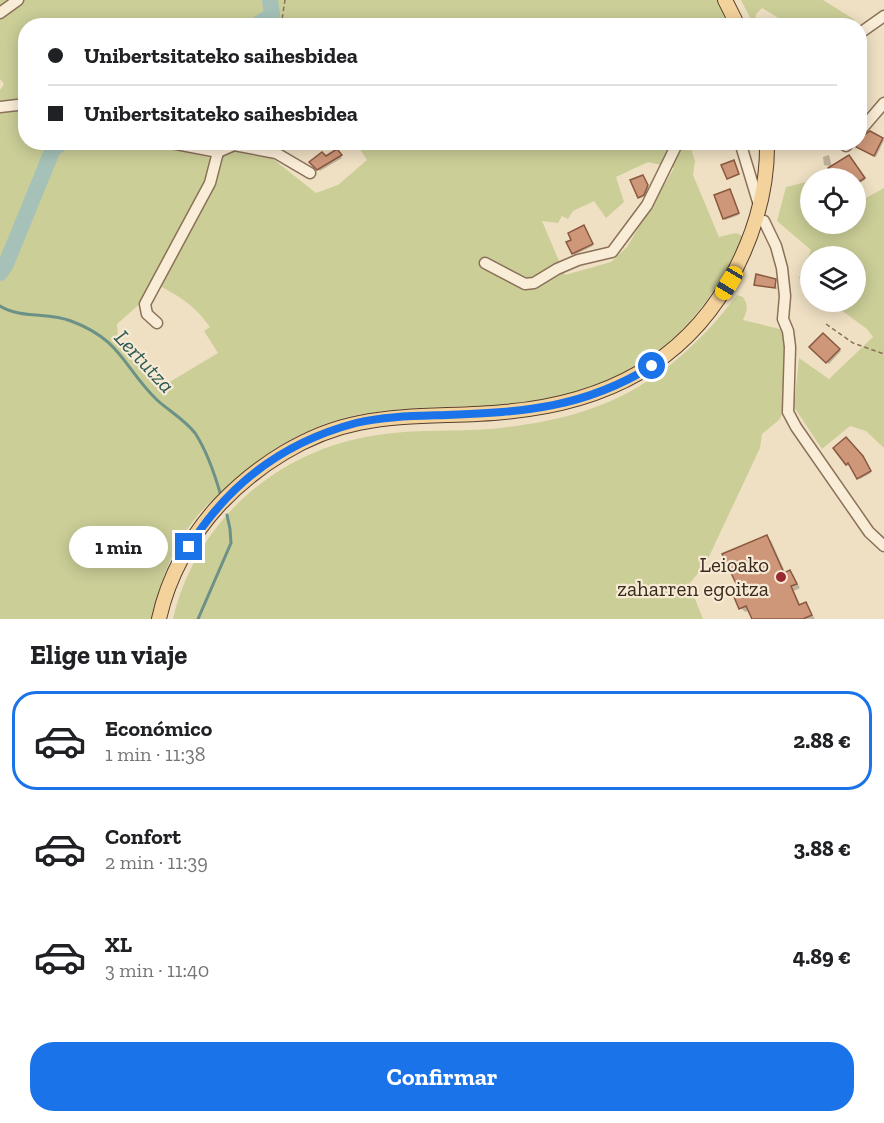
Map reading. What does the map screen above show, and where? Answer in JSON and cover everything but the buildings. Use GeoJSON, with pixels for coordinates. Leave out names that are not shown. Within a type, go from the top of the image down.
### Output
{"type":"FeatureCollection","features":[{"type":"Feature","properties":{"kind":"main road"},"geometry":{"type":"LineString","coordinates":[[725,0],[735,18]]}},
{"type":"Feature","properties":{"kind":"main road"},"geometry":{"type":"LineString","coordinates":[[734,0],[737,18]]}},
{"type":"Feature","properties":{"kind":"main road"},"geometry":{"type":"LineString","coordinates":[[159,619],[167,591],[181,560],[213,511],[235,488],[263,465],[293,448],[358,423],[393,418],[504,412],[576,401],[605,391],[652,366],[691,332],[722,293],[735,272],[760,206],[767,150]]}},
{"type":"Feature","properties":{"kind":"main road"},"geometry":{"type":"LineString","coordinates":[[168,619],[174,594],[183,573],[203,538],[221,513],[250,485],[269,471],[319,444],[352,432],[394,425],[491,420],[562,411],[616,394],[664,366],[708,326],[740,278],[764,221],[773,177],[774,150]]}},
{"type":"Feature","properties":{"kind":"street"},"geometry":{"type":"LineString","coordinates":[[0,13],[18,0]]}},
{"type":"Feature","properties":{"kind":"street"},"geometry":{"type":"LineString","coordinates":[[867,28],[884,16]]}},
{"type":"Feature","properties":{"kind":"street"},"geometry":{"type":"LineString","coordinates":[[867,124],[884,103]]}},
{"type":"Feature","properties":{"kind":"street"},"geometry":{"type":"LineString","coordinates":[[0,107],[18,105]]}},
{"type":"Feature","properties":{"kind":"street"},"geometry":{"type":"LineString","coordinates":[[208,150],[218,152],[223,150]]}},
{"type":"Feature","properties":{"kind":"street"},"geometry":{"type":"LineString","coordinates":[[260,150],[276,153],[310,173]]}},
{"type":"Feature","properties":{"kind":"street"},"geometry":{"type":"LineString","coordinates":[[485,263],[525,284],[534,283],[578,260],[612,252],[647,205],[674,150]]}},
{"type":"Feature","properties":{"kind":"street"},"geometry":{"type":"LineString","coordinates":[[742,150],[760,206]]}},
{"type":"Feature","properties":{"kind":"street"},"geometry":{"type":"LineString","coordinates":[[157,323],[147,314],[145,304],[210,183],[218,152]]}},
{"type":"Feature","properties":{"kind":"street"},"geometry":{"type":"LineString","coordinates":[[764,221],[776,246],[782,267],[785,296],[783,319],[788,331],[790,347],[788,412],[869,532],[884,546]]}},
{"type":"Feature","properties":{"kind":"path"},"geometry":{"type":"LineString","coordinates":[[282,18],[285,0]]}},
{"type":"Feature","properties":{"kind":"path"},"geometry":{"type":"LineString","coordinates":[[826,324],[853,343],[884,354]]}},
{"type":"Feature","properties":{"kind":"green space"},"geometry":{"type":"Polygon","coordinates":[[[0,0],[718,0],[728,18],[18,18],[18,150],[179,150],[211,158],[230,151],[273,159],[316,193],[338,185],[367,160],[361,150],[691,150],[695,161],[693,175],[719,237],[736,233],[743,236],[719,282],[689,322],[653,355],[590,391],[573,397],[515,404],[424,408],[352,416],[307,431],[279,446],[241,475],[198,515],[179,542],[172,557],[160,587],[152,619],[0,619],[0,90],[4,84],[0,79],[0,0]],[[648,162],[616,177],[624,202],[606,218],[594,201],[573,211],[568,219],[562,216],[558,223],[542,221],[565,275],[611,262],[627,247],[674,168],[648,162]],[[160,286],[117,324],[118,341],[147,377],[157,385],[168,383],[218,353],[204,331],[210,327],[199,313],[160,286]]]}},
{"type":"Feature","properties":{"kind":"green space"},"geometry":{"type":"Polygon","coordinates":[[[741,0],[823,0],[852,18],[778,18],[762,8],[755,18],[750,18],[741,0]]]}},
{"type":"Feature","properties":{"kind":"green space"},"geometry":{"type":"Polygon","coordinates":[[[800,184],[800,234],[866,234],[866,198],[884,188],[884,448],[866,431],[850,426],[822,449],[794,407],[799,358],[829,379],[873,337],[867,329],[844,312],[866,312],[866,246],[806,246],[777,221],[786,187],[800,184]]]}},
{"type":"Feature","properties":{"kind":"green space"},"geometry":{"type":"Polygon","coordinates":[[[737,295],[743,297],[747,306],[743,320],[784,330],[786,338],[785,409],[779,420],[762,434],[760,448],[705,565],[689,584],[703,619],[173,619],[185,582],[202,549],[223,519],[249,493],[279,471],[312,454],[347,441],[398,432],[477,430],[525,425],[573,415],[607,402],[629,392],[670,365],[705,333],[737,295]]]}},
{"type":"Feature","properties":{"kind":"waterway"},"geometry":{"type":"LineString","coordinates":[[267,18],[272,15],[270,0]]}},
{"type":"Feature","properties":{"kind":"waterway"},"geometry":{"type":"LineString","coordinates":[[0,273],[6,264],[53,150]]}},
{"type":"Feature","properties":{"kind":"waterway","name":"Lertutza"},"geometry":{"type":"LineString","coordinates":[[0,306],[17,313],[71,321],[88,328],[112,346],[157,400],[195,433],[210,463],[221,496]]}},
{"type":"Feature","properties":{"kind":"waterway","name":"Lertutza"},"geometry":{"type":"LineString","coordinates":[[198,619],[231,543],[227,515]]}},
{"type":"Feature","properties":{"kind":"place","name":"Leioako zaharren egoitza"},"geometry":{"type":"Point","coordinates":[781,577]}},
{"type":"Feature","properties":{"kind":"route"},"geometry":{"type":"LineString","coordinates":[[189,547],[213,511],[235,488],[263,465],[327,433],[358,423],[393,418],[504,412],[548,407],[605,391],[652,366]]}}]}
